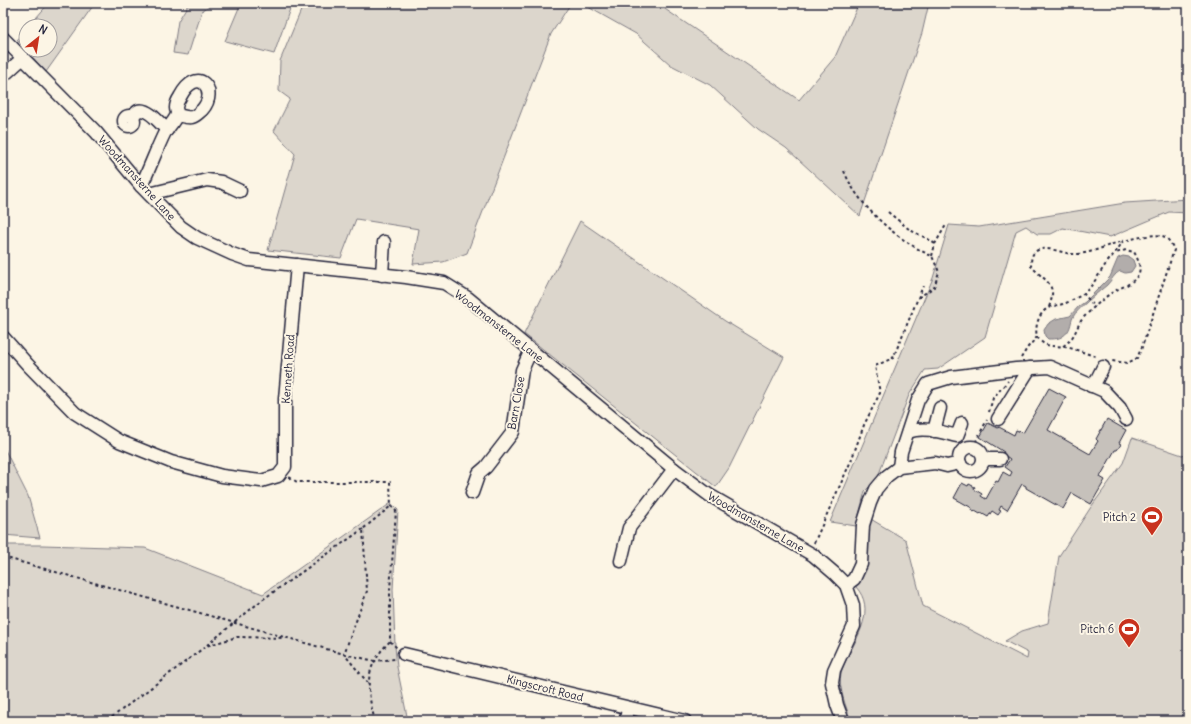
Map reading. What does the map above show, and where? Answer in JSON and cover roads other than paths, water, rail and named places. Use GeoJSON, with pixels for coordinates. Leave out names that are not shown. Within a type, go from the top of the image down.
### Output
{"type":"FeatureCollection","features":[{"type":"Feature","properties":{"kind":"street","name":"Woodmansterne Lane"},"geometry":{"type":"LineString","coordinates":[[3,38],[18,53]]}},
{"type":"Feature","properties":{"kind":"street","name":"Woodmansterne Lane"},"geometry":{"type":"LineString","coordinates":[[23,58],[96,132],[145,190],[181,227],[204,241],[249,260],[444,283],[468,298],[674,469],[708,495],[809,553],[834,573],[846,585],[853,605],[854,626],[834,670],[832,683],[837,705],[843,721]]}},
{"type":"Feature","properties":{"kind":"street"},"geometry":{"type":"LineString","coordinates":[[3,76],[23,58]]}},
{"type":"Feature","properties":{"kind":"street"},"geometry":{"type":"LineString","coordinates":[[132,117],[138,111],[142,110],[151,114],[167,130]]}},
{"type":"Feature","properties":{"kind":"street"},"geometry":{"type":"LineString","coordinates":[[177,115],[167,130],[145,190],[207,180],[221,182],[240,191]]}},
{"type":"Feature","properties":{"kind":"street"},"geometry":{"type":"LineString","coordinates":[[382,275],[384,242]]}},
{"type":"Feature","properties":{"kind":"street","name":"Kenneth Road"},"geometry":{"type":"LineString","coordinates":[[3,337],[75,413],[119,441],[171,462],[222,476],[261,481],[278,476],[285,467],[285,399],[297,266]]}},
{"type":"Feature","properties":{"kind":"street","name":"Barn Close"},"geometry":{"type":"LineString","coordinates":[[472,493],[479,473],[486,467],[513,432],[522,370],[531,350]]}},
{"type":"Feature","properties":{"kind":"street"},"geometry":{"type":"LineString","coordinates":[[1091,386],[1097,379],[1102,361]]}},
{"type":"Feature","properties":{"kind":"street"},"geometry":{"type":"LineString","coordinates":[[899,467],[901,452],[918,400],[928,384],[951,377],[1016,368],[1050,367],[1091,386],[1104,390],[1120,408],[1126,420]]}},
{"type":"Feature","properties":{"kind":"street"},"geometry":{"type":"LineString","coordinates":[[998,419],[1030,368]]}},
{"type":"Feature","properties":{"kind":"street"},"geometry":{"type":"LineString","coordinates":[[934,431],[940,408]]}},
{"type":"Feature","properties":{"kind":"street"},"geometry":{"type":"LineString","coordinates":[[908,432],[916,429],[957,436],[962,423]]}},
{"type":"Feature","properties":{"kind":"street"},"geometry":{"type":"LineString","coordinates":[[972,447],[979,450],[983,457],[983,461],[979,468],[972,471],[965,470],[959,460],[961,452],[972,447]]}},
{"type":"Feature","properties":{"kind":"street"},"geometry":{"type":"LineString","coordinates":[[983,461],[988,459],[1000,459]]}},
{"type":"Feature","properties":{"kind":"street"},"geometry":{"type":"LineString","coordinates":[[846,585],[854,579],[861,564],[863,525],[876,489],[887,476],[899,467],[935,463],[947,466],[960,463]]}},
{"type":"Feature","properties":{"kind":"street"},"geometry":{"type":"LineString","coordinates":[[621,561],[629,528],[674,469]]}},
{"type":"Feature","properties":{"kind":"street","name":"Kingscroft Road"},"geometry":{"type":"LineString","coordinates":[[404,654],[685,721]]}},
{"type":"Feature","properties":{"kind":"street"},"geometry":{"type":"LineString","coordinates":[[626,721],[628,708]]}},
{"type":"Feature","properties":{"kind":"place","name":"Pitch 2"},"geometry":{"type":"Point","coordinates":[1152,536]}},
{"type":"Feature","properties":{"kind":"place","name":"Pitch 6"},"geometry":{"type":"Point","coordinates":[1129,648]}}]}
